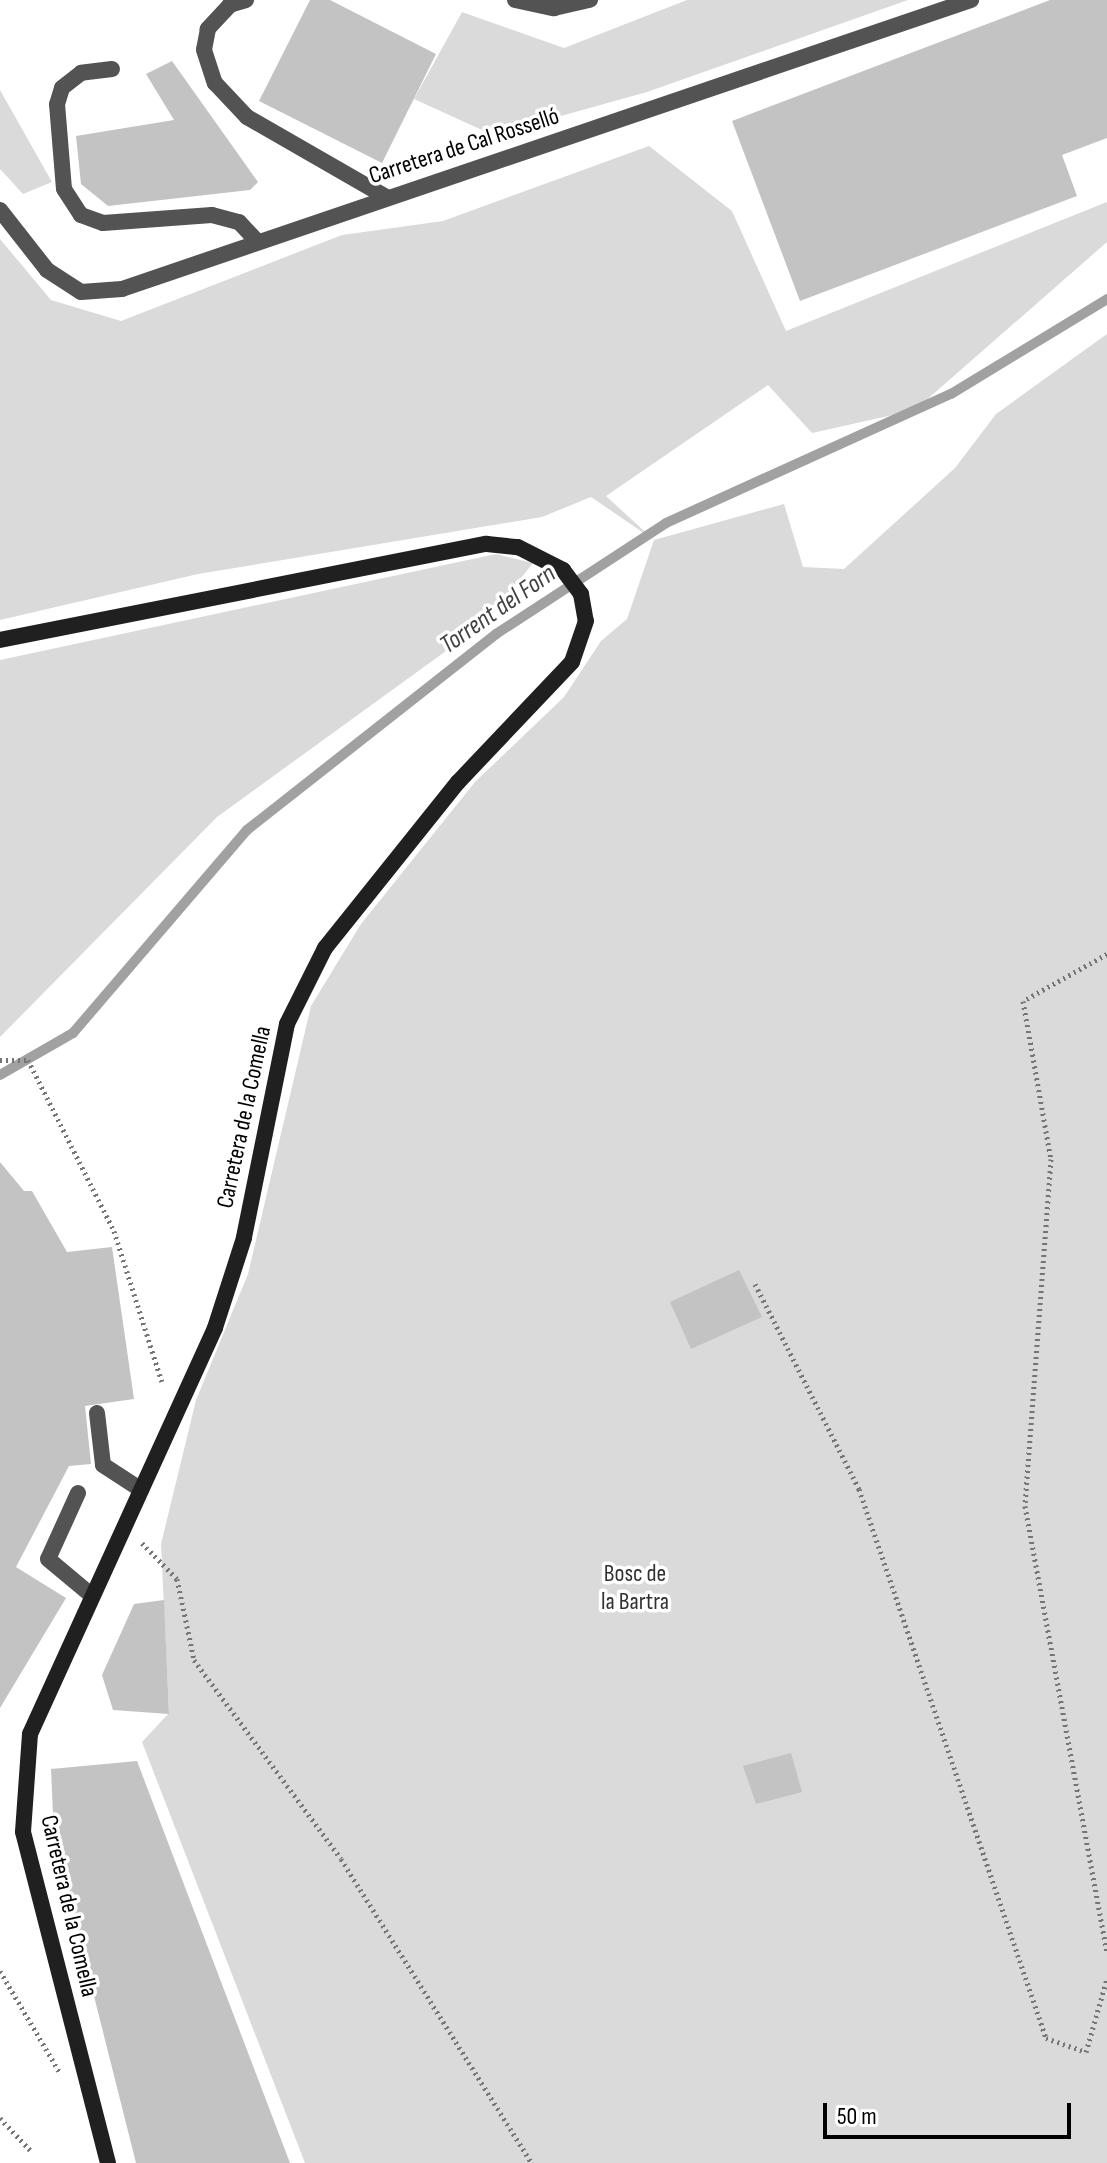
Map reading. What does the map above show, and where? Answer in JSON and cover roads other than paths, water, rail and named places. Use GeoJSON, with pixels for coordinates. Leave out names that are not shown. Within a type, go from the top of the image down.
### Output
{"type":"FeatureCollection","features":[{"type":"Feature","properties":{"kind":"main road","name":"Carretera de la Comella"},"geometry":{"type":"LineString","coordinates":[[0,640],[487,544],[545,557],[578,588],[586,621],[572,662],[355,906],[287,1024],[232,1280],[30,1734],[21,1781],[23,1832],[108,2163]]}},
{"type":"Feature","properties":{"kind":"street"},"geometry":{"type":"LineString","coordinates":[[246,0],[208,29],[204,50],[215,83],[247,117],[386,197]]}},
{"type":"Feature","properties":{"kind":"street"},"geometry":{"type":"LineString","coordinates":[[515,0],[554,8],[590,0]]}},
{"type":"Feature","properties":{"kind":"street","name":"Carretera de Cal Rosselló"},"geometry":{"type":"LineString","coordinates":[[0,210],[47,270],[81,292],[122,289],[971,0]]}},
{"type":"Feature","properties":{"kind":"street"},"geometry":{"type":"LineString","coordinates":[[112,69],[81,73],[62,88],[57,104],[64,189],[81,215],[103,223],[212,215],[239,222],[257,241]]}},
{"type":"Feature","properties":{"kind":"street"},"geometry":{"type":"LineString","coordinates":[[97,1413],[103,1465],[140,1489]]}},
{"type":"Feature","properties":{"kind":"street"},"geometry":{"type":"LineString","coordinates":[[78,1493],[48,1559],[91,1595]]}},
{"type":"Feature","properties":{"kind":"waterway","name":"Torrent del Forn"},"geometry":{"type":"LineString","coordinates":[[0,1075],[73,1033],[247,830],[496,634],[666,523],[951,394],[1107,299]]}},
{"type":"Feature","properties":{"kind":"park label","name":"Bosc de la Bartra"},"geometry":{"type":"Point","coordinates":[635,1588]}}]}
